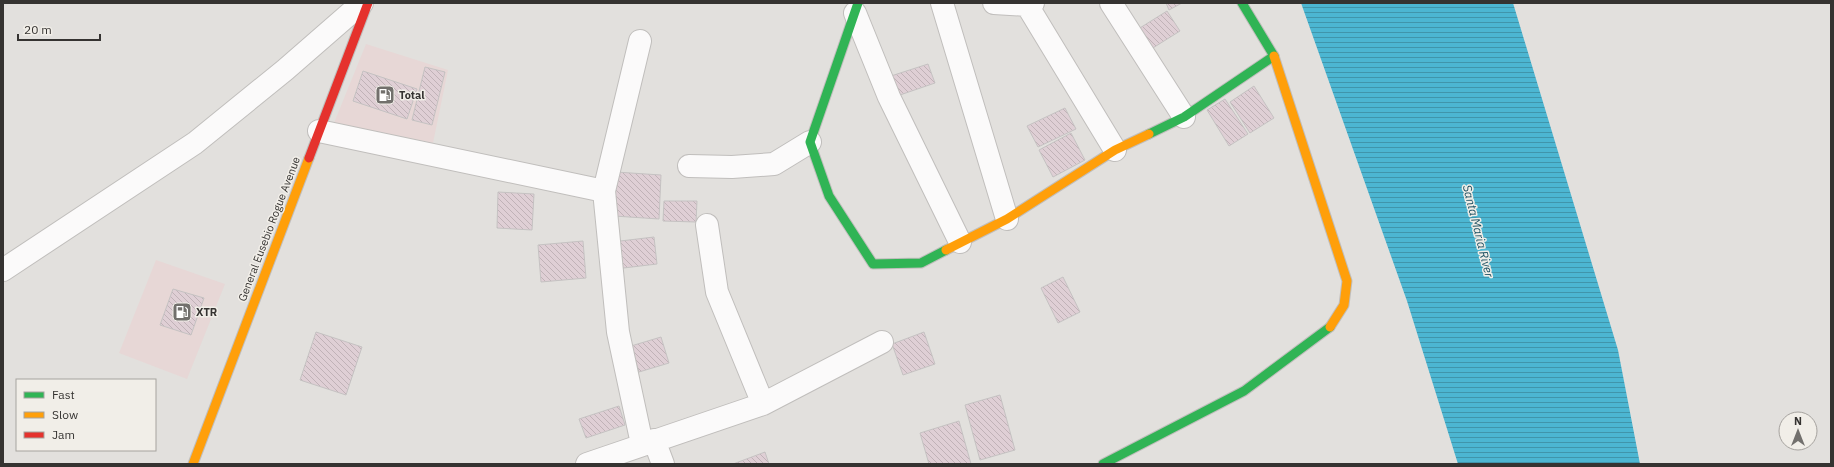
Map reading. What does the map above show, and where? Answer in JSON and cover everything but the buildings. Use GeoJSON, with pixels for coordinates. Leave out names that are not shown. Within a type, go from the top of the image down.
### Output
{"type":"FeatureCollection","features":[{"type":"Feature","properties":{"kind":"street"},"geometry":{"type":"LineString","coordinates":[[3,270],[195,143],[285,70],[362,3]]}},
{"type":"Feature","properties":{"kind":"street","name":"General Eusebio Rogue Avenue"},"geometry":{"type":"LineString","coordinates":[[193,464],[368,3]]}},
{"type":"Feature","properties":{"kind":"street"},"geometry":{"type":"LineString","coordinates":[[942,3],[1007,219]]}},
{"type":"Feature","properties":{"kind":"street"},"geometry":{"type":"LineString","coordinates":[[994,3],[1030,4],[1115,150]]}},
{"type":"Feature","properties":{"kind":"street"},"geometry":{"type":"LineString","coordinates":[[1111,3],[1184,117]]}},
{"type":"Feature","properties":{"kind":"street"},"geometry":{"type":"LineString","coordinates":[[1103,464],[1244,391],[1332,326],[1344,305],[1347,281],[1274,56],[1242,3]]}},
{"type":"Feature","properties":{"kind":"street"},"geometry":{"type":"LineString","coordinates":[[856,8],[889,97],[960,242]]}},
{"type":"Feature","properties":{"kind":"street"},"geometry":{"type":"LineString","coordinates":[[856,8],[810,142],[829,196],[873,264],[921,263],[1007,219],[1115,150],[1184,117],[1274,56]]}},
{"type":"Feature","properties":{"kind":"street"},"geometry":{"type":"LineString","coordinates":[[640,42],[604,191],[618,332],[648,442],[663,464]]}},
{"type":"Feature","properties":{"kind":"street"},"geometry":{"type":"LineString","coordinates":[[319,131],[604,191]]}},
{"type":"Feature","properties":{"kind":"street"},"geometry":{"type":"LineString","coordinates":[[689,166],[732,168],[774,164],[810,142]]}},
{"type":"Feature","properties":{"kind":"street"},"geometry":{"type":"LineString","coordinates":[[707,225],[718,292],[763,404]]}},
{"type":"Feature","properties":{"kind":"street"},"geometry":{"type":"LineString","coordinates":[[587,464],[763,404],[882,342]]}},
{"type":"Feature","properties":{"kind":"shaded area"},"geometry":{"type":"Polygon","coordinates":[[[366,44],[448,70],[433,143],[334,123],[366,44]]]}},
{"type":"Feature","properties":{"kind":"shaded area"},"geometry":{"type":"Polygon","coordinates":[[[156,260],[225,284],[187,379],[119,353],[156,260]]]}},
{"type":"Feature","properties":{"kind":"water","name":"Santa Maria River"},"geometry":{"type":"Polygon","coordinates":[[[1301,3],[1513,3],[1618,350],[1640,464],[1458,464],[1407,301],[1301,3]]]}},
{"type":"Feature","properties":{"kind":"traffic: fast"},"geometry":{"type":"LineString","coordinates":[[858,3],[810,142],[829,196],[873,264],[921,263],[946,250]]}},
{"type":"Feature","properties":{"kind":"traffic: fast"},"geometry":{"type":"LineString","coordinates":[[1149,134],[1184,117],[1274,56],[1242,3]]}},
{"type":"Feature","properties":{"kind":"traffic: fast"},"geometry":{"type":"LineString","coordinates":[[1103,464],[1244,391],[1330,327]]}},
{"type":"Feature","properties":{"kind":"traffic: slow"},"geometry":{"type":"LineString","coordinates":[[1274,56],[1347,281],[1344,305],[1330,327]]}},
{"type":"Feature","properties":{"kind":"traffic: slow"},"geometry":{"type":"LineString","coordinates":[[946,250],[1007,219],[1115,150],[1149,134]]}},
{"type":"Feature","properties":{"kind":"traffic: slow"},"geometry":{"type":"LineString","coordinates":[[193,464],[309,158]]}},
{"type":"Feature","properties":{"kind":"traffic: jam"},"geometry":{"type":"LineString","coordinates":[[309,158],[368,3]]}},
{"type":"Feature","properties":{"kind":"place","name":"Total"},"geometry":{"type":"Point","coordinates":[385,95]}},
{"type":"Feature","properties":{"kind":"place","name":"XTR"},"geometry":{"type":"Point","coordinates":[182,312]}}]}
